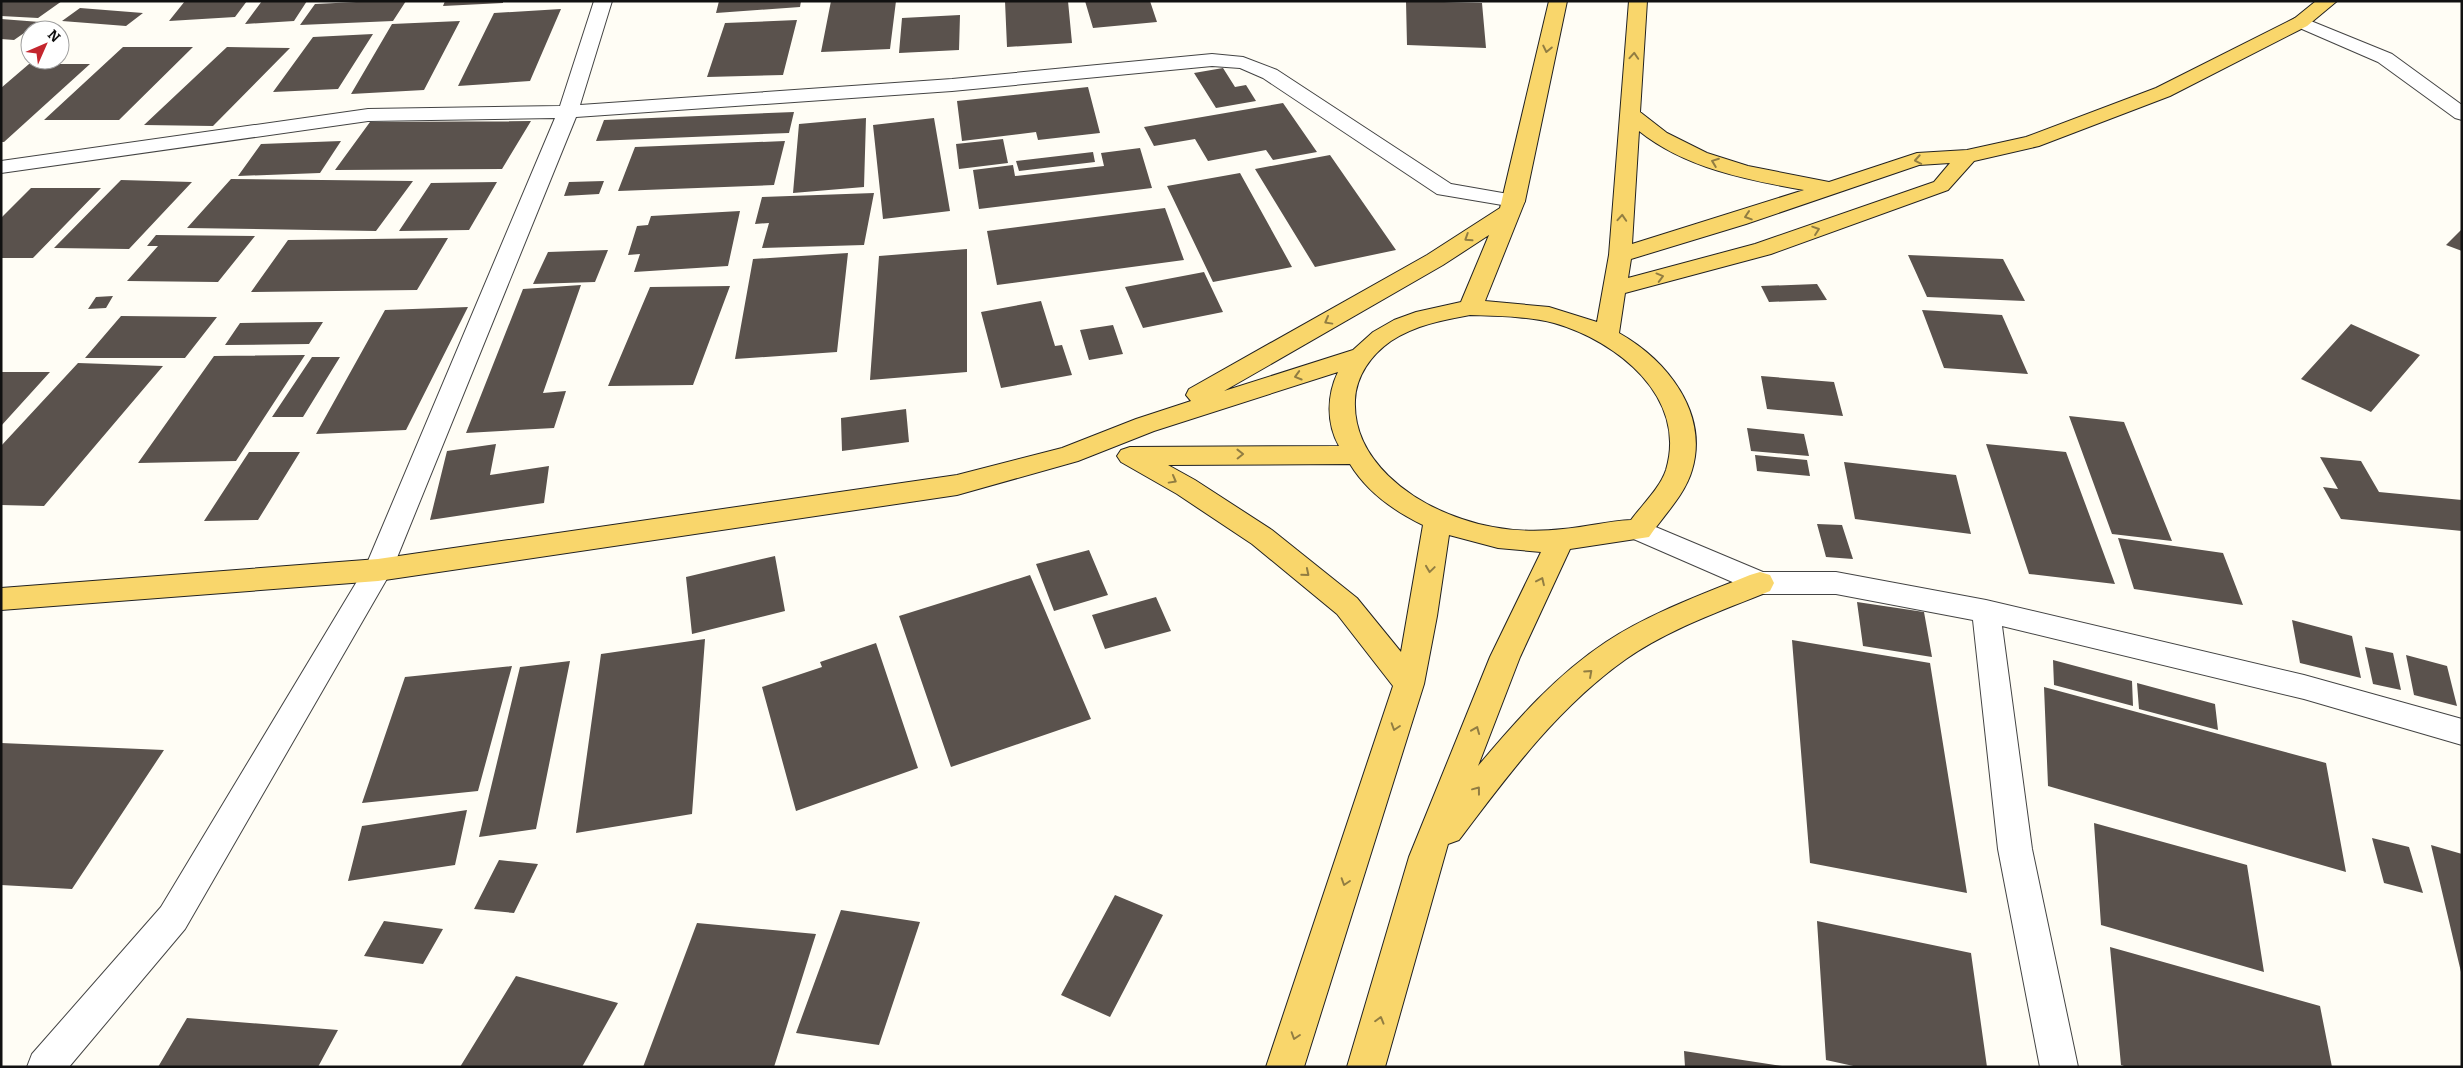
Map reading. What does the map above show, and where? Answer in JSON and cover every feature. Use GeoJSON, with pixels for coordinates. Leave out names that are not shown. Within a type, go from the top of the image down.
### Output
{"type":"FeatureCollection","features":[{"type":"Feature","properties":{"kind":"main road"},"geometry":{"type":"LineString","coordinates":[[1470,308],[1512,207],[1558,1]]}},
{"type":"Feature","properties":{"kind":"main road"},"geometry":{"type":"LineString","coordinates":[[1607,336],[1613,289],[1620,255],[1638,1]]}},
{"type":"Feature","properties":{"kind":"main road"},"geometry":{"type":"LineString","coordinates":[[1620,255],[1831,189],[1917,159],[1967,156],[2032,142],[2163,92],[2301,22],[2328,1]]}},
{"type":"Feature","properties":{"kind":"main road"},"geometry":{"type":"LineString","coordinates":[[1630,114],[1661,137],[1732,168],[1831,189]]}},
{"type":"Feature","properties":{"kind":"main road"},"geometry":{"type":"LineString","coordinates":[[1613,289],[1763,248],[1941,186],[1967,156]]}},
{"type":"Feature","properties":{"kind":"main road"},"geometry":{"type":"LineString","coordinates":[[1145,425],[1435,260],[1512,207]]}},
{"type":"Feature","properties":{"kind":"main road"},"geometry":{"type":"LineString","coordinates":[[1470,308],[1505,308],[1540,312],[1575,322],[1607,336],[1639,357],[1664,383],[1680,411],[1685,442],[1679,471],[1638,530],[1598,533],[1560,540],[1519,540],[1476,533],[1437,521],[1402,502],[1375,480],[1355,454],[1343,428],[1341,402],[1347,377],[1360,356],[1381,337],[1406,323],[1437,313],[1470,308]]}},
{"type":"Feature","properties":{"kind":"main road"},"geometry":{"type":"LineString","coordinates":[[1,599],[378,570],[957,485],[1069,455],[1145,425],[1360,356]]}},
{"type":"Feature","properties":{"kind":"main road"},"geometry":{"type":"LineString","coordinates":[[1069,455],[1355,454]]}},
{"type":"Feature","properties":{"kind":"main road"},"geometry":{"type":"LineString","coordinates":[[1130,456],[1186,487],[1262,537],[1347,606],[1409,684]]}},
{"type":"Feature","properties":{"kind":"main road"},"geometry":{"type":"LineString","coordinates":[[1285,1067],[1409,684],[1423,616],[1437,521]]}},
{"type":"Feature","properties":{"kind":"main road"},"geometry":{"type":"LineString","coordinates":[[1366,1067],[1426,857],[1505,657],[1560,540]]}},
{"type":"Feature","properties":{"kind":"main road"},"geometry":{"type":"LineString","coordinates":[[1426,857],[1497,764],[1546,712],[1601,662],[1644,633],[1760,583]]}},
{"type":"Feature","properties":{"kind":"street"},"geometry":{"type":"LineString","coordinates":[[45,1067],[173,918],[378,570],[568,112],[603,1]]}},
{"type":"Feature","properties":{"kind":"street"},"geometry":{"type":"LineString","coordinates":[[2301,22],[2385,58],[2462,114]]}},
{"type":"Feature","properties":{"kind":"street"},"geometry":{"type":"LineString","coordinates":[[1,167],[368,115],[568,112],[756,97],[952,85],[1195,61],[1236,62],[1270,74],[1445,189],[1512,207]]}},
{"type":"Feature","properties":{"kind":"street"},"geometry":{"type":"LineString","coordinates":[[1638,530],[1760,583],[1836,583],[1986,611],[2304,687],[2462,732]]}},
{"type":"Feature","properties":{"kind":"street"},"geometry":{"type":"LineString","coordinates":[[1986,611],[2014,848],[2059,1067]]}},
{"type":"Feature","properties":{"kind":"building"},"geometry":{"type":"Polygon","coordinates":[[[1,1],[62,1],[38,18],[1,16],[1,1]]]}},
{"type":"Feature","properties":{"kind":"building"},"geometry":{"type":"Polygon","coordinates":[[[185,1],[247,1],[235,17],[169,21],[185,1]]]}},
{"type":"Feature","properties":{"kind":"building"},"geometry":{"type":"Polygon","coordinates":[[[262,1],[307,1],[294,21],[245,24],[262,1]]]}},
{"type":"Feature","properties":{"kind":"building"},"geometry":{"type":"Polygon","coordinates":[[[406,1],[393,21],[300,25],[315,4],[406,1]]]}},
{"type":"Feature","properties":{"kind":"building"},"geometry":{"type":"Polygon","coordinates":[[[445,1],[503,1],[503,3],[443,6],[445,1]]]}},
{"type":"Feature","properties":{"kind":"building"},"geometry":{"type":"Polygon","coordinates":[[[719,1],[801,1],[800,7],[716,13],[719,1]]]}},
{"type":"Feature","properties":{"kind":"building"},"geometry":{"type":"Polygon","coordinates":[[[831,1],[896,1],[890,49],[821,52],[831,1]]]}},
{"type":"Feature","properties":{"kind":"building"},"geometry":{"type":"Polygon","coordinates":[[[1005,1],[1068,1],[1072,43],[1007,47],[1005,1]]]}},
{"type":"Feature","properties":{"kind":"building"},"geometry":{"type":"Polygon","coordinates":[[[1085,1],[1150,1],[1157,22],[1093,28],[1085,1]]]}},
{"type":"Feature","properties":{"kind":"building"},"geometry":{"type":"Polygon","coordinates":[[[1406,1],[1482,3],[1486,48],[1407,45],[1406,1]]]}},
{"type":"Feature","properties":{"kind":"building"},"geometry":{"type":"Polygon","coordinates":[[[80,8],[143,13],[126,26],[63,20],[80,8]]]}},
{"type":"Feature","properties":{"kind":"building"},"geometry":{"type":"Polygon","coordinates":[[[561,9],[530,81],[458,86],[494,13],[561,9]]]}},
{"type":"Feature","properties":{"kind":"building"},"geometry":{"type":"Polygon","coordinates":[[[960,15],[959,50],[899,53],[902,18],[960,15]]]}},
{"type":"Feature","properties":{"kind":"building"},"geometry":{"type":"Polygon","coordinates":[[[1,19],[20,20],[20,36],[14,40],[1,39],[1,19]]]}},
{"type":"Feature","properties":{"kind":"building"},"geometry":{"type":"Polygon","coordinates":[[[797,20],[783,75],[707,77],[725,23],[797,20]]]}},
{"type":"Feature","properties":{"kind":"building"},"geometry":{"type":"Polygon","coordinates":[[[460,21],[424,90],[351,94],[392,24],[460,21]]]}},
{"type":"Feature","properties":{"kind":"building"},"geometry":{"type":"Polygon","coordinates":[[[373,34],[338,89],[273,92],[313,37],[373,34]]]}},
{"type":"Feature","properties":{"kind":"building"},"geometry":{"type":"Polygon","coordinates":[[[123,47],[193,47],[119,120],[44,120],[123,47]]]}},
{"type":"Feature","properties":{"kind":"building"},"geometry":{"type":"Polygon","coordinates":[[[227,47],[290,48],[213,126],[144,125],[227,47]]]}},
{"type":"Feature","properties":{"kind":"building"},"geometry":{"type":"Polygon","coordinates":[[[70,64],[90,64],[4,142],[1,142],[1,88],[22,70],[70,70],[70,64]]]}},
{"type":"Feature","properties":{"kind":"building"},"geometry":{"type":"Polygon","coordinates":[[[1223,68],[1235,87],[1246,85],[1256,101],[1216,108],[1194,73],[1223,68]]]}},
{"type":"Feature","properties":{"kind":"building"},"geometry":{"type":"Polygon","coordinates":[[[1088,87],[1100,133],[1038,140],[1036,132],[962,141],[957,101],[1088,87]]]}},
{"type":"Feature","properties":{"kind":"building"},"geometry":{"type":"Polygon","coordinates":[[[1283,103],[1317,152],[1273,160],[1266,150],[1208,161],[1195,139],[1154,146],[1144,127],[1283,103]]]}},
{"type":"Feature","properties":{"kind":"building"},"geometry":{"type":"Polygon","coordinates":[[[794,112],[789,133],[596,141],[604,120],[794,112]]]}},
{"type":"Feature","properties":{"kind":"building"},"geometry":{"type":"Polygon","coordinates":[[[866,118],[864,187],[793,193],[799,124],[866,118]]]}},
{"type":"Feature","properties":{"kind":"building"},"geometry":{"type":"Polygon","coordinates":[[[934,118],[950,211],[883,219],[873,125],[934,118]]]}},
{"type":"Feature","properties":{"kind":"building"},"geometry":{"type":"Polygon","coordinates":[[[531,121],[502,169],[335,170],[370,122],[531,121]]]}},
{"type":"Feature","properties":{"kind":"building"},"geometry":{"type":"Polygon","coordinates":[[[1003,139],[1008,163],[959,169],[956,144],[1003,139]]]}},
{"type":"Feature","properties":{"kind":"building"},"geometry":{"type":"Polygon","coordinates":[[[341,141],[320,173],[238,176],[261,144],[341,141]]]}},
{"type":"Feature","properties":{"kind":"building"},"geometry":{"type":"Polygon","coordinates":[[[785,141],[774,185],[618,191],[635,147],[785,141]]]}},
{"type":"Feature","properties":{"kind":"building"},"geometry":{"type":"Polygon","coordinates":[[[1140,148],[1152,188],[979,209],[973,170],[1013,165],[1015,176],[1104,166],[1101,153],[1140,148]]]}},
{"type":"Feature","properties":{"kind":"building"},"geometry":{"type":"Polygon","coordinates":[[[1093,152],[1095,162],[1019,171],[1016,161],[1093,152]]]}},
{"type":"Feature","properties":{"kind":"building"},"geometry":{"type":"Polygon","coordinates":[[[1330,155],[1396,250],[1315,267],[1255,169],[1330,155]]]}},
{"type":"Feature","properties":{"kind":"building"},"geometry":{"type":"Polygon","coordinates":[[[1240,173],[1292,267],[1213,282],[1167,186],[1240,173]]]}},
{"type":"Feature","properties":{"kind":"building"},"geometry":{"type":"Polygon","coordinates":[[[231,179],[413,181],[376,231],[187,228],[231,179]]]}},
{"type":"Feature","properties":{"kind":"building"},"geometry":{"type":"Polygon","coordinates":[[[121,180],[192,182],[129,249],[54,248],[121,180]]]}},
{"type":"Feature","properties":{"kind":"building"},"geometry":{"type":"Polygon","coordinates":[[[604,181],[599,194],[564,196],[569,182],[604,181]]]}},
{"type":"Feature","properties":{"kind":"building"},"geometry":{"type":"Polygon","coordinates":[[[497,182],[469,230],[399,231],[431,183],[497,182]]]}},
{"type":"Feature","properties":{"kind":"building"},"geometry":{"type":"Polygon","coordinates":[[[31,188],[101,188],[33,258],[1,258],[1,218],[31,188]]]}},
{"type":"Feature","properties":{"kind":"building"},"geometry":{"type":"Polygon","coordinates":[[[874,193],[864,245],[762,248],[769,223],[755,224],[762,197],[874,193]]]}},
{"type":"Feature","properties":{"kind":"building"},"geometry":{"type":"Polygon","coordinates":[[[1165,208],[1184,260],[997,285],[987,231],[1165,208]]]}},
{"type":"Feature","properties":{"kind":"building"},"geometry":{"type":"Polygon","coordinates":[[[740,211],[728,266],[634,272],[640,254],[628,255],[637,226],[648,225],[651,216],[740,211]]]}},
{"type":"Feature","properties":{"kind":"building"},"geometry":{"type":"Polygon","coordinates":[[[2462,229],[2462,251],[2446,245],[2462,229]]]}},
{"type":"Feature","properties":{"kind":"building"},"geometry":{"type":"Polygon","coordinates":[[[156,235],[255,236],[218,282],[127,281],[158,246],[147,246],[156,235]]]}},
{"type":"Feature","properties":{"kind":"building"},"geometry":{"type":"Polygon","coordinates":[[[448,238],[417,290],[251,292],[288,240],[448,238]]]}},
{"type":"Feature","properties":{"kind":"building"},"geometry":{"type":"Polygon","coordinates":[[[967,249],[967,372],[870,380],[879,256],[967,249]]]}},
{"type":"Feature","properties":{"kind":"building"},"geometry":{"type":"Polygon","coordinates":[[[608,250],[595,282],[533,284],[548,252],[608,250]]]}},
{"type":"Feature","properties":{"kind":"building"},"geometry":{"type":"Polygon","coordinates":[[[848,253],[837,352],[735,359],[753,259],[848,253]]]}},
{"type":"Feature","properties":{"kind":"building"},"geometry":{"type":"Polygon","coordinates":[[[1908,255],[2003,259],[2025,301],[1927,297],[1908,255]]]}},
{"type":"Feature","properties":{"kind":"building"},"geometry":{"type":"Polygon","coordinates":[[[1204,272],[1223,312],[1143,328],[1125,287],[1204,272]]]}},
{"type":"Feature","properties":{"kind":"building"},"geometry":{"type":"Polygon","coordinates":[[[1817,284],[1827,300],[1769,302],[1761,286],[1817,284]]]}},
{"type":"Feature","properties":{"kind":"building"},"geometry":{"type":"Polygon","coordinates":[[[581,285],[543,393],[566,391],[554,428],[466,433],[523,289],[581,285]]]}},
{"type":"Feature","properties":{"kind":"building"},"geometry":{"type":"Polygon","coordinates":[[[730,286],[693,385],[608,386],[650,287],[730,286]]]}},
{"type":"Feature","properties":{"kind":"building"},"geometry":{"type":"Polygon","coordinates":[[[113,296],[106,308],[88,309],[96,297],[113,296]]]}},
{"type":"Feature","properties":{"kind":"building"},"geometry":{"type":"Polygon","coordinates":[[[1041,301],[1055,346],[1062,345],[1072,375],[1001,388],[981,312],[1041,301]]]}},
{"type":"Feature","properties":{"kind":"building"},"geometry":{"type":"Polygon","coordinates":[[[468,307],[406,430],[316,434],[385,310],[468,307]]]}},
{"type":"Feature","properties":{"kind":"building"},"geometry":{"type":"Polygon","coordinates":[[[1922,310],[2002,315],[2028,374],[1944,368],[1922,310]]]}},
{"type":"Feature","properties":{"kind":"building"},"geometry":{"type":"Polygon","coordinates":[[[121,316],[217,317],[185,358],[85,358],[121,316]]]}},
{"type":"Feature","properties":{"kind":"building"},"geometry":{"type":"Polygon","coordinates":[[[323,322],[309,344],[225,345],[240,323],[323,322]]]}},
{"type":"Feature","properties":{"kind":"building"},"geometry":{"type":"Polygon","coordinates":[[[2351,324],[2420,355],[2371,412],[2301,379],[2351,324]]]}},
{"type":"Feature","properties":{"kind":"building"},"geometry":{"type":"Polygon","coordinates":[[[1113,325],[1123,354],[1089,360],[1080,330],[1113,325]]]}},
{"type":"Feature","properties":{"kind":"building"},"geometry":{"type":"Polygon","coordinates":[[[305,355],[236,461],[138,463],[214,356],[305,355]]]}},
{"type":"Feature","properties":{"kind":"building"},"geometry":{"type":"Polygon","coordinates":[[[312,357],[340,357],[303,417],[272,417],[312,357]]]}},
{"type":"Feature","properties":{"kind":"building"},"geometry":{"type":"Polygon","coordinates":[[[78,363],[163,366],[44,506],[1,505],[1,446],[78,363]]]}},
{"type":"Feature","properties":{"kind":"building"},"geometry":{"type":"Polygon","coordinates":[[[1,372],[50,372],[1,426],[1,372]]]}},
{"type":"Feature","properties":{"kind":"building"},"geometry":{"type":"Polygon","coordinates":[[[1761,376],[1834,382],[1843,416],[1767,409],[1761,376]]]}},
{"type":"Feature","properties":{"kind":"building"},"geometry":{"type":"Polygon","coordinates":[[[906,409],[909,442],[842,451],[841,418],[906,409]]]}},
{"type":"Feature","properties":{"kind":"building"},"geometry":{"type":"Polygon","coordinates":[[[2069,416],[2124,422],[2172,541],[2112,534],[2069,416]]]}},
{"type":"Feature","properties":{"kind":"building"},"geometry":{"type":"Polygon","coordinates":[[[1747,428],[1804,434],[1809,456],[1751,451],[1747,428]]]}},
{"type":"Feature","properties":{"kind":"building"},"geometry":{"type":"Polygon","coordinates":[[[496,444],[490,475],[549,466],[544,503],[430,520],[447,451],[496,444]]]}},
{"type":"Feature","properties":{"kind":"building"},"geometry":{"type":"Polygon","coordinates":[[[1986,444],[2066,452],[2115,584],[2029,574],[1986,444]]]}},
{"type":"Feature","properties":{"kind":"building"},"geometry":{"type":"Polygon","coordinates":[[[249,452],[300,452],[258,520],[204,521],[249,452]]]}},
{"type":"Feature","properties":{"kind":"building"},"geometry":{"type":"Polygon","coordinates":[[[1755,455],[1807,460],[1810,476],[1757,471],[1755,455]]]}},
{"type":"Feature","properties":{"kind":"building"},"geometry":{"type":"Polygon","coordinates":[[[2320,457],[2361,461],[2379,492],[2462,500],[2462,531],[2341,519],[2323,487],[2338,489],[2320,457]]]}},
{"type":"Feature","properties":{"kind":"building"},"geometry":{"type":"Polygon","coordinates":[[[1844,462],[1956,475],[1971,534],[1855,519],[1844,462]]]}},
{"type":"Feature","properties":{"kind":"building"},"geometry":{"type":"Polygon","coordinates":[[[1817,524],[1842,525],[1853,559],[1826,557],[1817,524]]]}},
{"type":"Feature","properties":{"kind":"building"},"geometry":{"type":"Polygon","coordinates":[[[2118,538],[2223,553],[2243,605],[2134,589],[2118,538]]]}},
{"type":"Feature","properties":{"kind":"building"},"geometry":{"type":"Polygon","coordinates":[[[1089,550],[1108,595],[1054,611],[1036,564],[1089,550]]]}},
{"type":"Feature","properties":{"kind":"building"},"geometry":{"type":"Polygon","coordinates":[[[775,556],[785,611],[692,634],[686,577],[775,556]]]}},
{"type":"Feature","properties":{"kind":"building"},"geometry":{"type":"Polygon","coordinates":[[[1030,575],[1091,719],[951,767],[899,616],[1030,575]]]}},
{"type":"Feature","properties":{"kind":"building"},"geometry":{"type":"Polygon","coordinates":[[[1156,597],[1171,631],[1105,649],[1092,615],[1156,597]]]}},
{"type":"Feature","properties":{"kind":"building"},"geometry":{"type":"Polygon","coordinates":[[[1857,602],[1924,612],[1932,657],[1863,646],[1857,602]]]}},
{"type":"Feature","properties":{"kind":"building"},"geometry":{"type":"Polygon","coordinates":[[[2292,620],[2352,636],[2361,678],[2300,663],[2292,620]]]}},
{"type":"Feature","properties":{"kind":"building"},"geometry":{"type":"Polygon","coordinates":[[[705,639],[692,814],[576,833],[601,654],[705,639]]]}},
{"type":"Feature","properties":{"kind":"building"},"geometry":{"type":"Polygon","coordinates":[[[1792,640],[1930,663],[1967,893],[1810,863],[1792,640]]]}},
{"type":"Feature","properties":{"kind":"building"},"geometry":{"type":"Polygon","coordinates":[[[876,643],[918,768],[796,811],[762,687],[822,667],[820,662],[876,643]]]}},
{"type":"Feature","properties":{"kind":"building"},"geometry":{"type":"Polygon","coordinates":[[[2365,647],[2393,653],[2401,690],[2373,684],[2365,647]]]}},
{"type":"Feature","properties":{"kind":"building"},"geometry":{"type":"Polygon","coordinates":[[[2406,655],[2447,666],[2457,706],[2414,695],[2406,655]]]}},
{"type":"Feature","properties":{"kind":"building"},"geometry":{"type":"Polygon","coordinates":[[[2053,660],[2132,681],[2133,706],[2054,685],[2053,660]]]}},
{"type":"Feature","properties":{"kind":"building"},"geometry":{"type":"Polygon","coordinates":[[[570,661],[536,829],[479,837],[520,667],[570,661]]]}},
{"type":"Feature","properties":{"kind":"building"},"geometry":{"type":"Polygon","coordinates":[[[512,666],[478,791],[362,803],[405,677],[512,666]]]}},
{"type":"Feature","properties":{"kind":"building"},"geometry":{"type":"Polygon","coordinates":[[[2137,683],[2215,704],[2218,730],[2139,709],[2137,683]]]}},
{"type":"Feature","properties":{"kind":"building"},"geometry":{"type":"Polygon","coordinates":[[[2044,687],[2326,763],[2346,872],[2048,786],[2044,687]]]}},
{"type":"Feature","properties":{"kind":"building"},"geometry":{"type":"Polygon","coordinates":[[[1,743],[164,750],[72,889],[1,885],[1,743]]]}},
{"type":"Feature","properties":{"kind":"building"},"geometry":{"type":"Polygon","coordinates":[[[467,810],[455,865],[348,881],[362,826],[467,810]]]}},
{"type":"Feature","properties":{"kind":"building"},"geometry":{"type":"Polygon","coordinates":[[[2094,823],[2247,865],[2264,972],[2101,925],[2094,823]]]}},
{"type":"Feature","properties":{"kind":"building"},"geometry":{"type":"Polygon","coordinates":[[[2372,838],[2409,847],[2423,893],[2384,883],[2372,838]]]}},
{"type":"Feature","properties":{"kind":"building"},"geometry":{"type":"Polygon","coordinates":[[[2431,845],[2462,854],[2462,972],[2461,972],[2431,845]]]}},
{"type":"Feature","properties":{"kind":"building"},"geometry":{"type":"Polygon","coordinates":[[[499,860],[538,864],[514,913],[474,909],[499,860]]]}},
{"type":"Feature","properties":{"kind":"building"},"geometry":{"type":"Polygon","coordinates":[[[1115,895],[1163,915],[1110,1017],[1061,995],[1115,895]]]}},
{"type":"Feature","properties":{"kind":"building"},"geometry":{"type":"Polygon","coordinates":[[[841,910],[920,922],[879,1045],[796,1033],[841,910]]]}},
{"type":"Feature","properties":{"kind":"building"},"geometry":{"type":"Polygon","coordinates":[[[384,921],[443,929],[423,964],[364,956],[384,921]]]}},
{"type":"Feature","properties":{"kind":"building"},"geometry":{"type":"Polygon","coordinates":[[[1817,921],[1971,953],[1987,1067],[1858,1067],[1826,1060],[1817,921]]]}},
{"type":"Feature","properties":{"kind":"building"},"geometry":{"type":"Polygon","coordinates":[[[697,923],[816,934],[774,1067],[643,1067],[697,923]]]}},
{"type":"Feature","properties":{"kind":"building"},"geometry":{"type":"Polygon","coordinates":[[[2110,947],[2320,1006],[2332,1067],[2127,1067],[2121,1065],[2110,947]]]}},
{"type":"Feature","properties":{"kind":"building"},"geometry":{"type":"Polygon","coordinates":[[[516,976],[618,1003],[582,1067],[460,1067],[516,976]]]}},
{"type":"Feature","properties":{"kind":"building"},"geometry":{"type":"Polygon","coordinates":[[[187,1018],[338,1030],[318,1067],[158,1067],[187,1018]]]}},
{"type":"Feature","properties":{"kind":"building"},"geometry":{"type":"Polygon","coordinates":[[[1684,1051],[1782,1066],[1782,1067],[1685,1067],[1684,1051]]]}}]}
